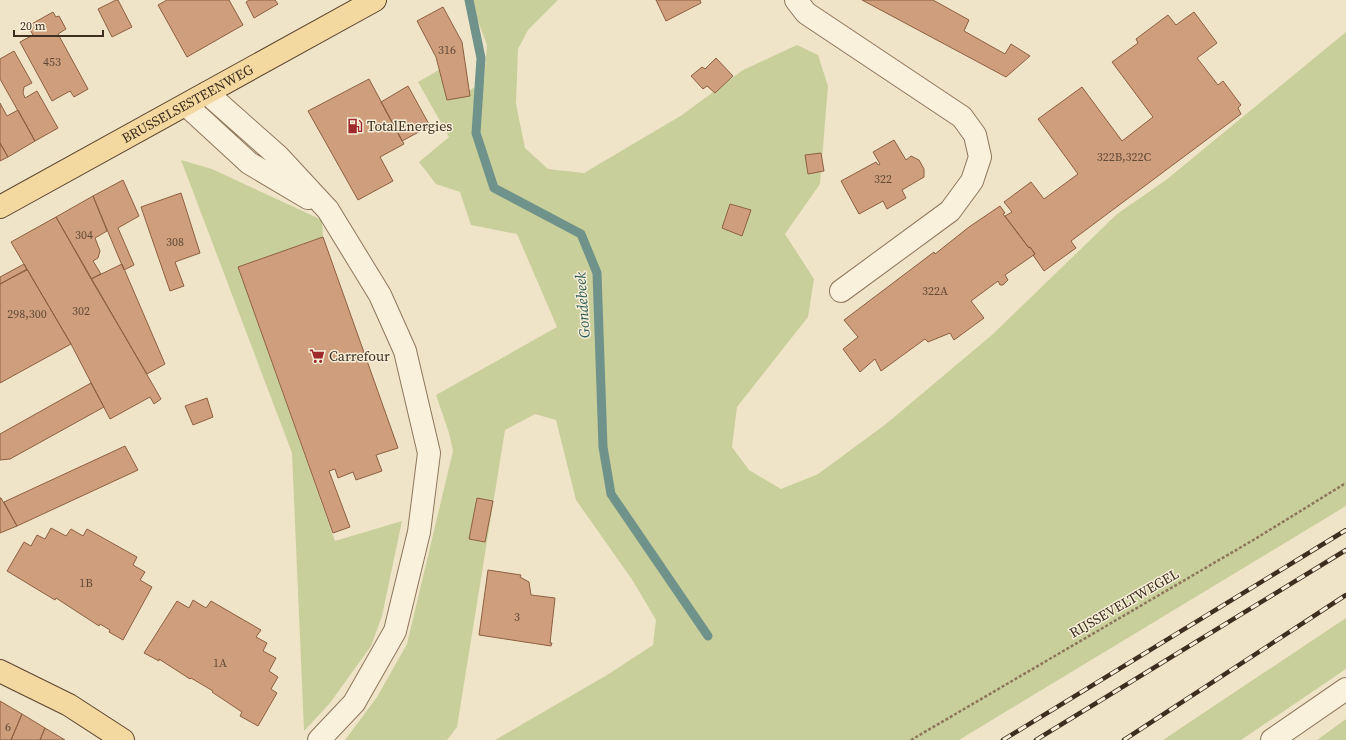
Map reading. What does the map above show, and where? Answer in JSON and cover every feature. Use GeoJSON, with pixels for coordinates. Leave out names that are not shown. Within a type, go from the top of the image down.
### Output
{"type":"FeatureCollection","features":[{"type":"Feature","properties":{"kind":"main road","name":"BRUSSELSESTEENWEG"},"geometry":{"type":"LineString","coordinates":[[0,207],[375,0]]}},
{"type":"Feature","properties":{"kind":"main road"},"geometry":{"type":"LineString","coordinates":[[0,671],[69,706],[123,740]]}},
{"type":"Feature","properties":{"kind":"street"},"geometry":{"type":"LineString","coordinates":[[796,0],[806,13],[962,117],[975,134],[980,157],[972,181],[950,211],[841,291]]}},
{"type":"Feature","properties":{"kind":"street"},"geometry":{"type":"LineString","coordinates":[[207,93],[278,156],[328,210],[380,295],[405,350],[429,453],[419,532],[395,631],[354,703],[319,740]]}},
{"type":"Feature","properties":{"kind":"street"},"geometry":{"type":"LineString","coordinates":[[186,105],[249,163],[328,210]]}},
{"type":"Feature","properties":{"kind":"street"},"geometry":{"type":"LineString","coordinates":[[1272,740],[1346,689]]}},
{"type":"Feature","properties":{"kind":"path","name":"RIJSSEVELTWEGEL"},"geometry":{"type":"LineString","coordinates":[[910,740],[1255,539],[1346,482]]}},
{"type":"Feature","properties":{"kind":"green space"},"geometry":{"type":"Polygon","coordinates":[[[470,0],[558,0],[528,30],[518,49],[516,104],[525,148],[548,169],[584,173],[682,115],[743,70],[797,45],[818,55],[828,86],[820,184],[785,234],[814,279],[808,317],[737,407],[732,447],[749,470],[781,489],[818,474],[886,424],[993,334],[1117,214],[1166,180],[1346,32],[1346,506],[959,740],[495,740],[607,675],[653,645],[656,620],[633,581],[576,500],[556,420],[535,414],[505,430],[457,727],[447,740],[345,740],[377,697],[407,644],[453,451],[449,433],[436,395],[557,327],[517,234],[471,225],[460,192],[436,184],[419,162],[449,137],[418,82],[444,67],[461,96],[484,81],[487,45],[470,0]]]}},
{"type":"Feature","properties":{"kind":"green space"},"geometry":{"type":"Polygon","coordinates":[[[181,160],[212,169],[322,220],[323,237],[238,267],[335,541],[402,521],[382,616],[371,646],[330,703],[304,731],[292,453],[181,160]]]}},
{"type":"Feature","properties":{"kind":"green space"},"geometry":{"type":"Polygon","coordinates":[[[1346,618],[1346,669],[1241,740],[1163,740],[1346,618]]]}},
{"type":"Feature","properties":{"kind":"green space"},"geometry":{"type":"Polygon","coordinates":[[[1346,719],[1346,740],[1317,740],[1346,719]]]}},
{"type":"Feature","properties":{"kind":"building"},"geometry":{"type":"Polygon","coordinates":[[[118,0],[132,27],[112,37],[98,9],[118,0]]]}},
{"type":"Feature","properties":{"kind":"building"},"geometry":{"type":"Polygon","coordinates":[[[167,0],[229,0],[243,25],[187,57],[158,5],[167,0]]]}},
{"type":"Feature","properties":{"kind":"building"},"geometry":{"type":"Polygon","coordinates":[[[249,0],[275,0],[278,4],[254,18],[246,2],[249,0]]]}},
{"type":"Feature","properties":{"kind":"building"},"geometry":{"type":"Polygon","coordinates":[[[656,0],[700,0],[701,3],[666,21],[656,0]]]}},
{"type":"Feature","properties":{"kind":"building"},"geometry":{"type":"Polygon","coordinates":[[[862,0],[933,0],[969,20],[964,31],[1005,54],[1011,44],[1030,56],[1006,77],[862,0]]]}},
{"type":"Feature","properties":{"kind":"building"},"geometry":{"type":"Polygon","coordinates":[[[443,7],[462,42],[470,96],[447,100],[436,57],[417,21],[443,7]]]}},
{"type":"Feature","properties":{"kind":"building"},"geometry":{"type":"Polygon","coordinates":[[[53,12],[56,17],[59,16],[66,29],[58,34],[88,89],[74,97],[70,91],[52,101],[20,42],[33,35],[28,26],[53,12]]]}},
{"type":"Feature","properties":{"kind":"building"},"geometry":{"type":"Polygon","coordinates":[[[1194,12],[1217,43],[1197,58],[1218,85],[1223,81],[1241,105],[1238,108],[1241,114],[1071,241],[1076,248],[1044,271],[1033,255],[1035,254],[1005,216],[1012,212],[1004,202],[1031,182],[1044,199],[1078,174],[1038,119],[1082,87],[1122,141],[1153,117],[1112,62],[1138,43],[1136,39],[1168,15],[1176,25],[1194,12]]]}},
{"type":"Feature","properties":{"kind":"building"},"geometry":{"type":"Polygon","coordinates":[[[14,51],[32,83],[24,87],[23,93],[25,98],[37,91],[58,128],[35,141],[0,79],[0,59],[14,51]]]}},
{"type":"Feature","properties":{"kind":"building"},"geometry":{"type":"Polygon","coordinates":[[[716,58],[733,76],[715,93],[707,86],[703,89],[691,76],[702,67],[705,69],[716,58]]]}},
{"type":"Feature","properties":{"kind":"building","name":"TotalEnergies"},"geometry":{"type":"Polygon","coordinates":[[[369,79],[404,144],[380,157],[393,181],[358,200],[308,111],[369,79]]]}},
{"type":"Feature","properties":{"kind":"building"},"geometry":{"type":"Polygon","coordinates":[[[408,86],[430,126],[402,141],[381,102],[408,86]]]}},
{"type":"Feature","properties":{"kind":"building"},"geometry":{"type":"Polygon","coordinates":[[[0,103],[7,116],[18,110],[35,141],[8,157],[0,143],[0,103]]]}},
{"type":"Feature","properties":{"kind":"building"},"geometry":{"type":"Polygon","coordinates":[[[894,140],[906,160],[911,156],[919,160],[924,169],[924,177],[902,190],[906,198],[887,209],[883,201],[859,214],[841,181],[876,162],[878,165],[880,164],[873,152],[894,140]]]}},
{"type":"Feature","properties":{"kind":"building"},"geometry":{"type":"Polygon","coordinates":[[[0,143],[8,157],[0,161],[0,143]]]}},
{"type":"Feature","properties":{"kind":"building"},"geometry":{"type":"Polygon","coordinates":[[[821,153],[824,171],[808,174],[805,155],[821,153]]]}},
{"type":"Feature","properties":{"kind":"building"},"geometry":{"type":"Polygon","coordinates":[[[123,180],[139,216],[118,228],[134,265],[124,270],[93,196],[123,180]]]}},
{"type":"Feature","properties":{"kind":"building"},"geometry":{"type":"Polygon","coordinates":[[[181,193],[200,253],[175,262],[184,286],[170,291],[141,207],[181,193]]]}},
{"type":"Feature","properties":{"kind":"building"},"geometry":{"type":"Polygon","coordinates":[[[93,196],[107,231],[95,238],[100,251],[98,258],[93,261],[101,274],[91,279],[56,217],[93,196]]]}},
{"type":"Feature","properties":{"kind":"building"},"geometry":{"type":"Polygon","coordinates":[[[730,204],[751,210],[742,236],[722,228],[730,204]]]}},
{"type":"Feature","properties":{"kind":"building"},"geometry":{"type":"Polygon","coordinates":[[[1000,206],[1005,213],[1003,214],[1035,254],[1005,275],[1008,280],[1003,285],[1000,285],[998,281],[971,301],[984,318],[954,340],[950,333],[928,342],[925,339],[881,371],[875,359],[860,372],[843,349],[858,337],[844,320],[934,252],[935,254],[969,227],[1000,206]]]}},
{"type":"Feature","properties":{"kind":"building"},"geometry":{"type":"Polygon","coordinates":[[[56,217],[161,399],[154,404],[150,397],[110,419],[71,344],[11,242],[56,217]]]}},
{"type":"Feature","properties":{"kind":"building","name":"Carrefour"},"geometry":{"type":"Polygon","coordinates":[[[323,237],[398,448],[376,455],[382,471],[356,480],[353,472],[338,478],[335,469],[329,471],[350,527],[333,533],[238,267],[323,237]]]}},
{"type":"Feature","properties":{"kind":"building"},"geometry":{"type":"Polygon","coordinates":[[[24,264],[27,270],[0,284],[0,277],[24,264]]]}},
{"type":"Feature","properties":{"kind":"building"},"geometry":{"type":"Polygon","coordinates":[[[122,264],[165,364],[147,374],[91,279],[122,264]]]}},
{"type":"Feature","properties":{"kind":"building"},"geometry":{"type":"Polygon","coordinates":[[[27,269],[71,344],[0,383],[0,284],[27,269]]]}},
{"type":"Feature","properties":{"kind":"building"},"geometry":{"type":"Polygon","coordinates":[[[91,383],[104,407],[10,459],[0,460],[0,434],[91,383]]]}},
{"type":"Feature","properties":{"kind":"building"},"geometry":{"type":"Polygon","coordinates":[[[207,398],[213,417],[193,425],[185,406],[207,398]]]}},
{"type":"Feature","properties":{"kind":"building"},"geometry":{"type":"Polygon","coordinates":[[[125,446],[138,470],[17,526],[4,502],[125,446]]]}},
{"type":"Feature","properties":{"kind":"building"},"geometry":{"type":"Polygon","coordinates":[[[0,498],[17,526],[0,533],[0,498]]]}},
{"type":"Feature","properties":{"kind":"building"},"geometry":{"type":"Polygon","coordinates":[[[477,498],[493,501],[485,542],[469,539],[477,498]]]}},
{"type":"Feature","properties":{"kind":"building"},"geometry":{"type":"Polygon","coordinates":[[[51,528],[66,536],[71,529],[83,536],[87,529],[137,557],[133,565],[145,572],[140,580],[152,587],[123,640],[109,632],[110,630],[100,624],[99,626],[56,598],[55,600],[7,571],[24,542],[31,546],[37,535],[45,539],[51,528]]]}},
{"type":"Feature","properties":{"kind":"building"},"geometry":{"type":"Polygon","coordinates":[[[488,570],[521,575],[520,577],[529,582],[531,595],[555,598],[550,643],[552,643],[551,646],[479,635],[488,570]]]}},
{"type":"Feature","properties":{"kind":"building"},"geometry":{"type":"Polygon","coordinates":[[[193,600],[206,608],[211,601],[261,630],[256,637],[267,643],[263,651],[276,658],[269,671],[278,677],[271,689],[277,693],[258,726],[240,716],[242,712],[212,692],[213,691],[191,678],[190,679],[159,659],[159,661],[144,653],[177,601],[189,608],[193,600]]]}},
{"type":"Feature","properties":{"kind":"building"},"geometry":{"type":"Polygon","coordinates":[[[0,701],[22,714],[11,740],[0,740],[0,701]]]}},
{"type":"Feature","properties":{"kind":"building"},"geometry":{"type":"Polygon","coordinates":[[[22,714],[45,728],[40,740],[11,740],[22,714]]]}},
{"type":"Feature","properties":{"kind":"building"},"geometry":{"type":"Polygon","coordinates":[[[45,728],[65,740],[40,740],[45,728]]]}},
{"type":"Feature","properties":{"kind":"waterway","name":"Gondebeek"},"geometry":{"type":"LineString","coordinates":[[469,0],[481,58],[476,133],[494,188],[581,234],[597,273],[603,447],[611,494],[708,636]]}},
{"type":"Feature","properties":{"kind":"railway"},"geometry":{"type":"LineString","coordinates":[[1003,740],[1346,530]]}},
{"type":"Feature","properties":{"kind":"railway"},"geometry":{"type":"LineString","coordinates":[[1036,740],[1346,550]]}},
{"type":"Feature","properties":{"kind":"railway"},"geometry":{"type":"LineString","coordinates":[[1124,740],[1346,595]]}},
{"type":"Feature","properties":{"kind":"place","name":"TotalEnergies"},"geometry":{"type":"Point","coordinates":[355,126]}},
{"type":"Feature","properties":{"kind":"place","name":"Carrefour"},"geometry":{"type":"Point","coordinates":[317,356]}}]}
